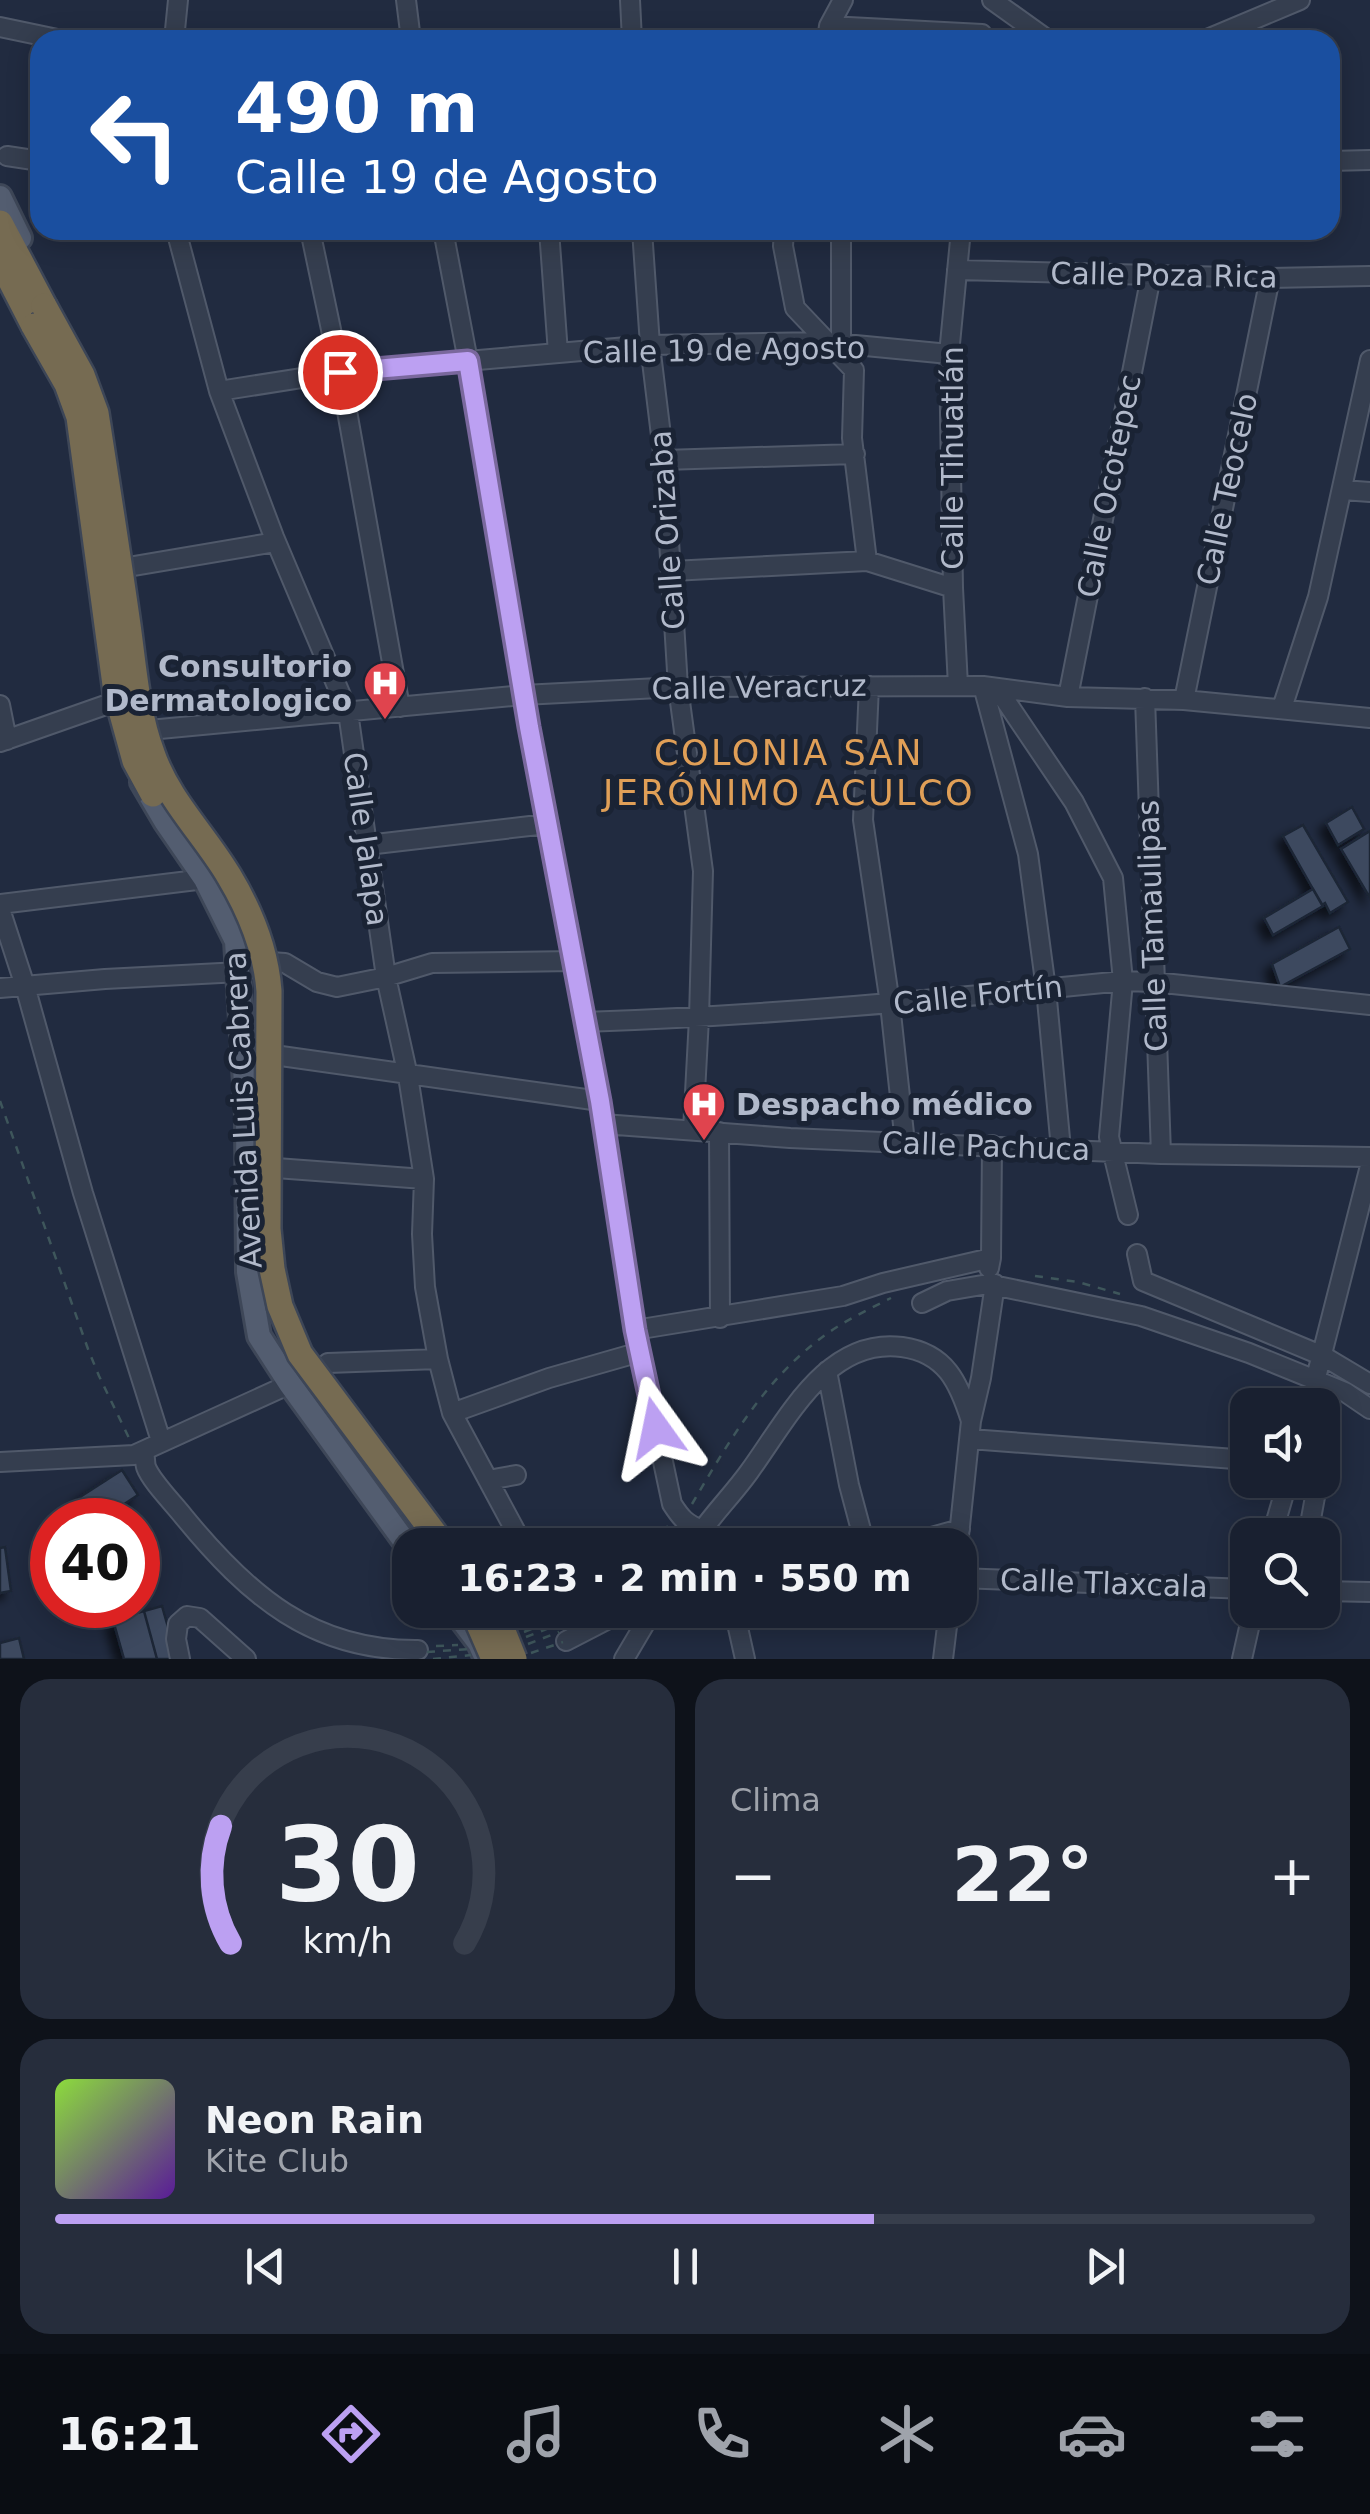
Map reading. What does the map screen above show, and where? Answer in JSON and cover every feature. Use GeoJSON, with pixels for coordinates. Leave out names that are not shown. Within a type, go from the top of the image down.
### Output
{"type":"FeatureCollection","features":[{"type":"Feature","properties":{"kind":"highway"},"geometry":{"type":"LineString","coordinates":[[0,223],[82,375],[96,413],[138,694],[152,756],[172,797],[228,875],[264,956],[269,1031],[268,1229],[280,1306],[300,1354],[434,1528]]}},
{"type":"Feature","properties":{"kind":"highway"},"geometry":{"type":"LineString","coordinates":[[1,270],[67,384],[80,417],[116,692],[135,761],[160,806],[220,892],[249,954],[257,1060],[254,1254],[264,1307],[278,1343],[411,1528]]}},
{"type":"Feature","properties":{"kind":"highway"},"geometry":{"type":"LineString","coordinates":[[477,1628],[486,1654]]}},
{"type":"Feature","properties":{"kind":"main road","name":"Avenida Luis Cabrera"},"geometry":{"type":"LineString","coordinates":[[0,197],[96,393],[112,457],[149,730],[159,758],[239,884],[264,939],[270,962],[274,1055],[276,1221],[281,1276],[298,1330],[316,1363],[435,1528]]}},
{"type":"Feature","properties":{"kind":"main road","name":"Avenida Luis Cabrera"},"geometry":{"type":"LineString","coordinates":[[1,270],[78,416],[117,702],[131,759],[165,822],[205,880],[236,941],[247,1115],[248,1272],[259,1336],[394,1528]]}},
{"type":"Feature","properties":{"kind":"main road"},"geometry":{"type":"LineString","coordinates":[[165,822],[182,818],[186,806]]}},
{"type":"Feature","properties":{"kind":"main road"},"geometry":{"type":"LineString","coordinates":[[181,843],[199,858],[238,932],[270,962]]}},
{"type":"Feature","properties":{"kind":"main road"},"geometry":{"type":"LineString","coordinates":[[248,1218],[258,1210],[276,1221]]}},
{"type":"Feature","properties":{"kind":"main road"},"geometry":{"type":"LineString","coordinates":[[467,1628],[486,1654]]}},
{"type":"Feature","properties":{"kind":"main road"},"geometry":{"type":"LineString","coordinates":[[514,1647],[522,1659]]}},
{"type":"Feature","properties":{"kind":"street"},"geometry":{"type":"LineString","coordinates":[[175,30],[178,0]]}},
{"type":"Feature","properties":{"kind":"street"},"geometry":{"type":"LineString","coordinates":[[406,0],[410,30]]}},
{"type":"Feature","properties":{"kind":"street"},"geometry":{"type":"LineString","coordinates":[[630,0],[632,30]]}},
{"type":"Feature","properties":{"kind":"street"},"geometry":{"type":"LineString","coordinates":[[829,30],[843,0]]}},
{"type":"Feature","properties":{"kind":"street"},"geometry":{"type":"LineString","coordinates":[[1229,30],[1300,0]]}},
{"type":"Feature","properties":{"kind":"street"},"geometry":{"type":"LineString","coordinates":[[984,30],[994,1],[1034,30]]}},
{"type":"Feature","properties":{"kind":"street"},"geometry":{"type":"LineString","coordinates":[[0,26],[30,33]]}},
{"type":"Feature","properties":{"kind":"street"},"geometry":{"type":"LineString","coordinates":[[8,156],[30,159]]}},
{"type":"Feature","properties":{"kind":"street"},"geometry":{"type":"LineString","coordinates":[[1340,161],[1370,160]]}},
{"type":"Feature","properties":{"kind":"street","name":"Calle Jalapa"},"geometry":{"type":"LineString","coordinates":[[179,240],[219,391],[276,542],[348,712],[386,977],[408,1076],[424,1178],[422,1234],[426,1286],[438,1359],[452,1413],[514,1528]]}},
{"type":"Feature","properties":{"kind":"street"},"geometry":{"type":"LineString","coordinates":[[312,240],[400,707]]}},
{"type":"Feature","properties":{"kind":"street"},"geometry":{"type":"LineString","coordinates":[[445,240],[547,824],[600,1101],[635,1330],[672,1504],[690,1528]]}},
{"type":"Feature","properties":{"kind":"street"},"geometry":{"type":"LineString","coordinates":[[551,240],[558,353]]}},
{"type":"Feature","properties":{"kind":"street","name":"Calle Orizaba"},"geometry":{"type":"LineString","coordinates":[[643,240],[664,460],[678,687],[703,871],[693,1130]]}},
{"type":"Feature","properties":{"kind":"street"},"geometry":{"type":"LineString","coordinates":[[783,240],[794,308],[833,343],[854,370],[852,438],[868,561]]}},
{"type":"Feature","properties":{"kind":"street"},"geometry":{"type":"LineString","coordinates":[[833,343],[840,240]]}},
{"type":"Feature","properties":{"kind":"street","name":"Calle Tihuatlán"},"geometry":{"type":"LineString","coordinates":[[958,686],[949,354],[961,240]]}},
{"type":"Feature","properties":{"kind":"street","name":"Calle Poza Rica"},"geometry":{"type":"LineString","coordinates":[[957,270],[1270,278],[1370,276]]}},
{"type":"Feature","properties":{"kind":"street","name":"Calle Ocotepec"},"geometry":{"type":"LineString","coordinates":[[1068,696],[1151,276]]}},
{"type":"Feature","properties":{"kind":"street","name":"Calle Teocelo"},"geometry":{"type":"LineString","coordinates":[[1184,700],[1270,278]]}},
{"type":"Feature","properties":{"kind":"street","name":"Calle 19 de Agosto"},"geometry":{"type":"LineString","coordinates":[[468,361],[650,345],[833,343],[949,354]]}},
{"type":"Feature","properties":{"kind":"street"},"geometry":{"type":"LineString","coordinates":[[1282,708],[1318,597],[1370,360]]}},
{"type":"Feature","properties":{"kind":"street"},"geometry":{"type":"LineString","coordinates":[[219,391],[340,372],[468,361]]}},
{"type":"Feature","properties":{"kind":"street"},"geometry":{"type":"LineString","coordinates":[[664,460],[856,454]]}},
{"type":"Feature","properties":{"kind":"street"},"geometry":{"type":"LineString","coordinates":[[1343,490],[1370,492]]}},
{"type":"Feature","properties":{"kind":"street"},"geometry":{"type":"LineString","coordinates":[[128,567],[276,542]]}},
{"type":"Feature","properties":{"kind":"street"},"geometry":{"type":"LineString","coordinates":[[672,572],[868,561],[953,588]]}},
{"type":"Feature","properties":{"kind":"street"},"geometry":{"type":"LineString","coordinates":[[869,686],[863,820],[890,1004],[905,1143]]}},
{"type":"Feature","properties":{"kind":"street","name":"Calle Veracruz"},"geometry":{"type":"LineString","coordinates":[[149,730],[524,694],[678,687],[990,687],[1370,718]]}},
{"type":"Feature","properties":{"kind":"street"},"geometry":{"type":"LineString","coordinates":[[990,687],[1074,802],[1113,878],[1123,981],[1109,1137],[1128,1215]]}},
{"type":"Feature","properties":{"kind":"street"},"geometry":{"type":"LineString","coordinates":[[990,687],[1028,854],[1062,1149]]}},
{"type":"Feature","properties":{"kind":"street","name":"Calle Tamaulipas"},"geometry":{"type":"LineString","coordinates":[[1145,698],[1161,1154]]}},
{"type":"Feature","properties":{"kind":"street"},"geometry":{"type":"LineString","coordinates":[[0,705],[3,741],[117,702]]}},
{"type":"Feature","properties":{"kind":"street"},"geometry":{"type":"LineString","coordinates":[[367,845],[547,824]]}},
{"type":"Feature","properties":{"kind":"street"},"geometry":{"type":"LineString","coordinates":[[161,1441],[0,906],[205,880]]}},
{"type":"Feature","properties":{"kind":"street"},"geometry":{"type":"LineString","coordinates":[[0,988],[240,972],[270,962],[286,964],[317,982],[337,987],[432,963],[574,961]]}},
{"type":"Feature","properties":{"kind":"street","name":"Calle Fortín"},"geometry":{"type":"LineString","coordinates":[[584,1022],[890,1004],[1123,981],[1370,1005]]}},
{"type":"Feature","properties":{"kind":"street"},"geometry":{"type":"LineString","coordinates":[[274,1055],[600,1101]]}},
{"type":"Feature","properties":{"kind":"street","name":"Calle Pachuca"},"geometry":{"type":"LineString","coordinates":[[603,1124],[905,1143],[1161,1154],[1370,1157]]}},
{"type":"Feature","properties":{"kind":"street"},"geometry":{"type":"LineString","coordinates":[[719,1132],[720,1318]]}},
{"type":"Feature","properties":{"kind":"street"},"geometry":{"type":"LineString","coordinates":[[959,1528],[992,1284],[992,1146]]}},
{"type":"Feature","properties":{"kind":"street"},"geometry":{"type":"LineString","coordinates":[[1314,1388],[1370,1166]]}},
{"type":"Feature","properties":{"kind":"street"},"geometry":{"type":"LineString","coordinates":[[276,1168],[424,1178]]}},
{"type":"Feature","properties":{"kind":"street"},"geometry":{"type":"LineString","coordinates":[[1137,1254],[1143,1281],[1322,1356],[1370,1384]]}},
{"type":"Feature","properties":{"kind":"street"},"geometry":{"type":"LineString","coordinates":[[635,1330],[843,1296],[992,1258]]}},
{"type":"Feature","properties":{"kind":"street"},"geometry":{"type":"LineString","coordinates":[[922,1303],[947,1292],[992,1284],[1141,1316],[1317,1380],[1370,1409]]}},
{"type":"Feature","properties":{"kind":"street"},"geometry":{"type":"LineString","coordinates":[[705,1528],[826,1371],[870,1347],[916,1349],[943,1364],[961,1388],[971,1430]]}},
{"type":"Feature","properties":{"kind":"street"},"geometry":{"type":"LineString","coordinates":[[452,1413],[549,1378],[640,1352]]}},
{"type":"Feature","properties":{"kind":"street"},"geometry":{"type":"LineString","coordinates":[[328,1363],[438,1359]]}},
{"type":"Feature","properties":{"kind":"street"},"geometry":{"type":"LineString","coordinates":[[826,1371],[860,1528]]}},
{"type":"Feature","properties":{"kind":"street"},"geometry":{"type":"LineString","coordinates":[[0,1462],[134,1455],[139,1449],[290,1384]]}},
{"type":"Feature","properties":{"kind":"street"},"geometry":{"type":"LineString","coordinates":[[971,1430],[1230,1458]]}},
{"type":"Feature","properties":{"kind":"street"},"geometry":{"type":"LineString","coordinates":[[139,1449],[145,1466],[184,1518],[271,1605],[319,1632],[352,1644],[423,1648]]}},
{"type":"Feature","properties":{"kind":"street"},"geometry":{"type":"LineString","coordinates":[[488,1480],[516,1475]]}},
{"type":"Feature","properties":{"kind":"street","name":"Calle Tlaxcala"},"geometry":{"type":"LineString","coordinates":[[977,1579],[1230,1587]]}},
{"type":"Feature","properties":{"kind":"street"},"geometry":{"type":"LineString","coordinates":[[1340,1591],[1370,1592]]}},
{"type":"Feature","properties":{"kind":"street"},"geometry":{"type":"LineString","coordinates":[[180,1659],[178,1624],[187,1616],[200,1618],[246,1659]]}},
{"type":"Feature","properties":{"kind":"street"},"geometry":{"type":"LineString","coordinates":[[562,1633],[576,1628]]}},
{"type":"Feature","properties":{"kind":"street"},"geometry":{"type":"LineString","coordinates":[[624,1659],[642,1628]]}},
{"type":"Feature","properties":{"kind":"street"},"geometry":{"type":"LineString","coordinates":[[738,1628],[745,1659]]}},
{"type":"Feature","properties":{"kind":"street"},"geometry":{"type":"LineString","coordinates":[[943,1659],[947,1628]]}},
{"type":"Feature","properties":{"kind":"street"},"geometry":{"type":"LineString","coordinates":[[1242,1659],[1248,1628]]}},
{"type":"Feature","properties":{"kind":"path"},"geometry":{"type":"LineString","coordinates":[[0,1101],[99,1376],[139,1449]]}},
{"type":"Feature","properties":{"kind":"path"},"geometry":{"type":"LineString","coordinates":[[666,1528],[677,1512]]}},
{"type":"Feature","properties":{"kind":"path"},"geometry":{"type":"LineString","coordinates":[[514,1647],[542,1628]]}},
{"type":"Feature","properties":{"kind":"path"},"geometry":{"type":"LineString","coordinates":[[562,1633],[566,1628]]}},
{"type":"Feature","properties":{"kind":"path"},"geometry":{"type":"LineString","coordinates":[[423,1648],[486,1654]]}},
{"type":"Feature","properties":{"kind":"building"},"geometry":{"type":"Polygon","coordinates":[[[1352,807],[1364,829],[1338,845],[1326,823],[1352,807]]]}},
{"type":"Feature","properties":{"kind":"building"},"geometry":{"type":"Polygon","coordinates":[[[1303,825],[1348,902],[1330,913],[1283,836],[1303,825]]]}},
{"type":"Feature","properties":{"kind":"building"},"geometry":{"type":"Polygon","coordinates":[[[1370,831],[1370,898],[1341,849],[1370,831]]]}},
{"type":"Feature","properties":{"kind":"building"},"geometry":{"type":"Polygon","coordinates":[[[1313,889],[1323,906],[1273,935],[1264,918],[1313,889]]]}},
{"type":"Feature","properties":{"kind":"building"},"geometry":{"type":"Polygon","coordinates":[[[1339,927],[1350,949],[1280,987],[1272,964],[1339,927]]]}},
{"type":"Feature","properties":{"kind":"building"},"geometry":{"type":"Polygon","coordinates":[[[122,1470],[138,1495],[133,1498],[80,1497],[122,1470]]]}},
{"type":"Feature","properties":{"kind":"building"},"geometry":{"type":"Polygon","coordinates":[[[5,1547],[11,1591],[0,1593],[0,1548],[5,1547]]]}},
{"type":"Feature","properties":{"kind":"building"},"geometry":{"type":"Polygon","coordinates":[[[160,1607],[177,1659],[157,1659],[149,1628],[160,1628],[160,1607]]]}},
{"type":"Feature","properties":{"kind":"building"},"geometry":{"type":"Polygon","coordinates":[[[115,1628],[149,1628],[157,1659],[124,1659],[115,1628]]]}},
{"type":"Feature","properties":{"kind":"building"},"geometry":{"type":"Polygon","coordinates":[[[19,1638],[24,1659],[0,1659],[0,1643],[19,1638]]]}},
{"type":"Feature","properties":{"kind":"place","name":"Consultorio Dermatologico"},"geometry":{"type":"Point","coordinates":[385,721]}},
{"type":"Feature","properties":{"kind":"place","name":"Despacho médico"},"geometry":{"type":"Point","coordinates":[704,1142]}},
{"type":"Feature","properties":{"kind":"district","name":"COLONIA SAN JERÓNIMO ACULCO"},"geometry":{"type":"Point","coordinates":[789,773]}},
{"type":"Feature","properties":{"kind":"route"},"geometry":{"type":"LineString","coordinates":[[340,372],[468,361],[529,727],[600,1101],[635,1330],[656,1428]]}}]}
